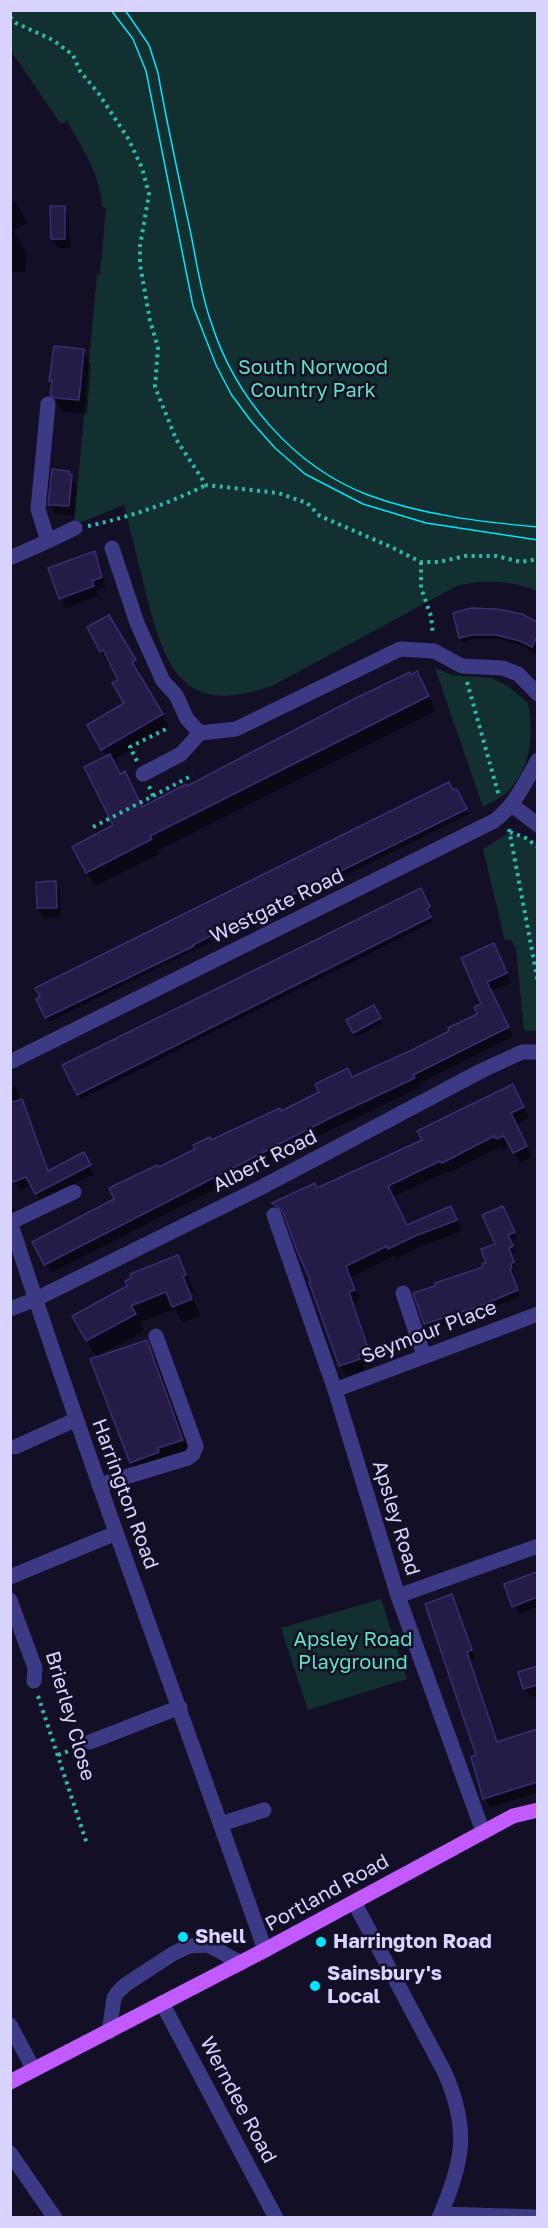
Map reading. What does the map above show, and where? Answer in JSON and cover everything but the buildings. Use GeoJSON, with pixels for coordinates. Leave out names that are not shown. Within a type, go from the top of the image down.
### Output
{"type":"FeatureCollection","features":[{"type":"Feature","properties":{"kind":"main road","name":"Portland Road"},"geometry":{"type":"LineString","coordinates":[[10,2082],[241,1963],[513,1816],[537,1810]]}},
{"type":"Feature","properties":{"kind":"street"},"geometry":{"type":"LineString","coordinates":[[48,405],[38,509],[48,541]]}},
{"type":"Feature","properties":{"kind":"street"},"geometry":{"type":"LineString","coordinates":[[10,558],[75,528]]}},
{"type":"Feature","properties":{"kind":"street"},"geometry":{"type":"LineString","coordinates":[[112,548],[137,623],[163,681],[176,695],[187,719],[200,733]]}},
{"type":"Feature","properties":{"kind":"street"},"geometry":{"type":"LineString","coordinates":[[143,774],[181,754],[200,733],[236,729],[400,649],[434,651],[462,666],[503,668],[519,674],[537,694]]}},
{"type":"Feature","properties":{"kind":"street","name":"Westgate Road"},"geometry":{"type":"LineString","coordinates":[[10,1062],[494,821],[512,805],[537,760]]}},
{"type":"Feature","properties":{"kind":"street"},"geometry":{"type":"LineString","coordinates":[[512,805],[537,825]]}},
{"type":"Feature","properties":{"kind":"street","name":"Albert Road"},"geometry":{"type":"LineString","coordinates":[[10,1309],[36,1299],[262,1187],[482,1071],[522,1052],[537,1052]]}},
{"type":"Feature","properties":{"kind":"street"},"geometry":{"type":"LineString","coordinates":[[11,1221],[74,1192]]}},
{"type":"Feature","properties":{"kind":"street","name":"Apsley Road"},"geometry":{"type":"LineString","coordinates":[[273,1215],[336,1390],[398,1596],[483,1832]]}},
{"type":"Feature","properties":{"kind":"street","name":"Harrington Road"},"geometry":{"type":"LineString","coordinates":[[11,1221],[75,1420],[180,1707],[265,1950]]}},
{"type":"Feature","properties":{"kind":"street"},"geometry":{"type":"LineString","coordinates":[[403,1293],[424,1356]]}},
{"type":"Feature","properties":{"kind":"street","name":"Seymour Place"},"geometry":{"type":"LineString","coordinates":[[336,1390],[537,1314]]}},
{"type":"Feature","properties":{"kind":"street"},"geometry":{"type":"LineString","coordinates":[[99,1485],[188,1458],[193,1454],[196,1446],[156,1336]]}},
{"type":"Feature","properties":{"kind":"street"},"geometry":{"type":"LineString","coordinates":[[15,1447],[75,1420]]}},
{"type":"Feature","properties":{"kind":"street"},"geometry":{"type":"LineString","coordinates":[[10,1577],[116,1533]]}},
{"type":"Feature","properties":{"kind":"street"},"geometry":{"type":"LineString","coordinates":[[398,1596],[537,1546]]}},
{"type":"Feature","properties":{"kind":"street","name":"Brierley Close"},"geometry":{"type":"LineString","coordinates":[[10,1600],[35,1668],[33,1681]]}},
{"type":"Feature","properties":{"kind":"street"},"geometry":{"type":"LineString","coordinates":[[90,1742],[180,1707]]}},
{"type":"Feature","properties":{"kind":"street"},"geometry":{"type":"LineString","coordinates":[[220,1824],[264,1810]]}},
{"type":"Feature","properties":{"kind":"street"},"geometry":{"type":"LineString","coordinates":[[354,1902],[445,2073],[457,2103],[461,2131],[459,2163],[440,2216],[537,2217]]}},
{"type":"Feature","properties":{"kind":"street"},"geometry":{"type":"LineString","coordinates":[[109,2032],[114,1998],[117,1993],[125,1985],[174,1953],[189,1946],[208,1945],[241,1963]]}},
{"type":"Feature","properties":{"kind":"street","name":"Werndee Road"},"geometry":{"type":"LineString","coordinates":[[162,2003],[276,2217]]}},
{"type":"Feature","properties":{"kind":"street"},"geometry":{"type":"LineString","coordinates":[[10,2025],[34,2070]]}},
{"type":"Feature","properties":{"kind":"street"},"geometry":{"type":"LineString","coordinates":[[10,2153],[55,2217]]}},
{"type":"Feature","properties":{"kind":"path"},"geometry":{"type":"LineString","coordinates":[[10,17],[16,23],[53,40],[73,55],[80,71],[99,94],[129,140],[142,168],[149,194],[140,246],[140,264],[150,321],[158,347],[155,387],[176,439],[206,485]]}},
{"type":"Feature","properties":{"kind":"path"},"geometry":{"type":"LineString","coordinates":[[75,528],[123,518],[154,508],[175,501],[206,485],[278,493],[307,502],[320,516],[421,562],[439,562],[465,556],[496,556],[521,562],[537,559]]}},
{"type":"Feature","properties":{"kind":"path"},"geometry":{"type":"LineString","coordinates":[[421,562],[421,588],[431,616],[434,651]]}},
{"type":"Feature","properties":{"kind":"path"},"geometry":{"type":"LineString","coordinates":[[153,796],[193,775]]}},
{"type":"Feature","properties":{"kind":"path"},"geometry":{"type":"LineString","coordinates":[[510,832],[526,838],[537,847]]}},
{"type":"Feature","properties":{"kind":"path","name":"Brierley Close"},"geometry":{"type":"LineString","coordinates":[[33,1681],[87,1844]]}},
{"type":"Feature","properties":{"kind":"green space","name":"South Norwood Country Park"},"geometry":{"type":"Polygon","coordinates":[[[10,11],[537,11],[537,591],[497,582],[477,582],[457,586],[274,685],[243,694],[219,696],[199,691],[184,681],[172,665],[162,645],[146,594],[124,505],[74,525],[97,274],[100,274],[106,208],[102,207],[101,195],[90,162],[67,121],[61,124],[11,51],[10,11]]]}},
{"type":"Feature","properties":{"kind":"green space"},"geometry":{"type":"Polygon","coordinates":[[[435,668],[452,675],[491,678],[508,686],[528,703],[531,728],[525,764],[513,786],[504,795],[483,807],[435,668]]]}},
{"type":"Feature","properties":{"kind":"green space"},"geometry":{"type":"Polygon","coordinates":[[[510,832],[537,843],[537,1031],[524,1031],[516,949],[510,939],[505,941],[483,849],[510,832]]]}},
{"type":"Feature","properties":{"kind":"green space","name":"Apsley Road Playground"},"geometry":{"type":"Polygon","coordinates":[[[381,1599],[407,1679],[308,1710],[281,1628],[381,1599]]]}},
{"type":"Feature","properties":{"kind":"tram line"},"geometry":{"type":"LineString","coordinates":[[111,10],[133,39],[146,71],[193,306],[216,365],[231,394],[251,421],[275,448],[305,474],[363,504],[426,523],[538,540]]}},
{"type":"Feature","properties":{"kind":"tram line"},"geometry":{"type":"LineString","coordinates":[[125,10],[149,45],[158,73],[207,310],[235,377],[270,426],[292,448],[315,466],[368,495],[409,508],[452,517],[538,527]]}},
{"type":"Feature","properties":{"kind":"place","name":"Shell"},"geometry":{"type":"Point","coordinates":[183,1937]}},
{"type":"Feature","properties":{"kind":"place","name":"Harrington Road"},"geometry":{"type":"Point","coordinates":[321,1942]}},
{"type":"Feature","properties":{"kind":"place","name":"Sainsbury's Local"},"geometry":{"type":"Point","coordinates":[315,1986]}}]}
